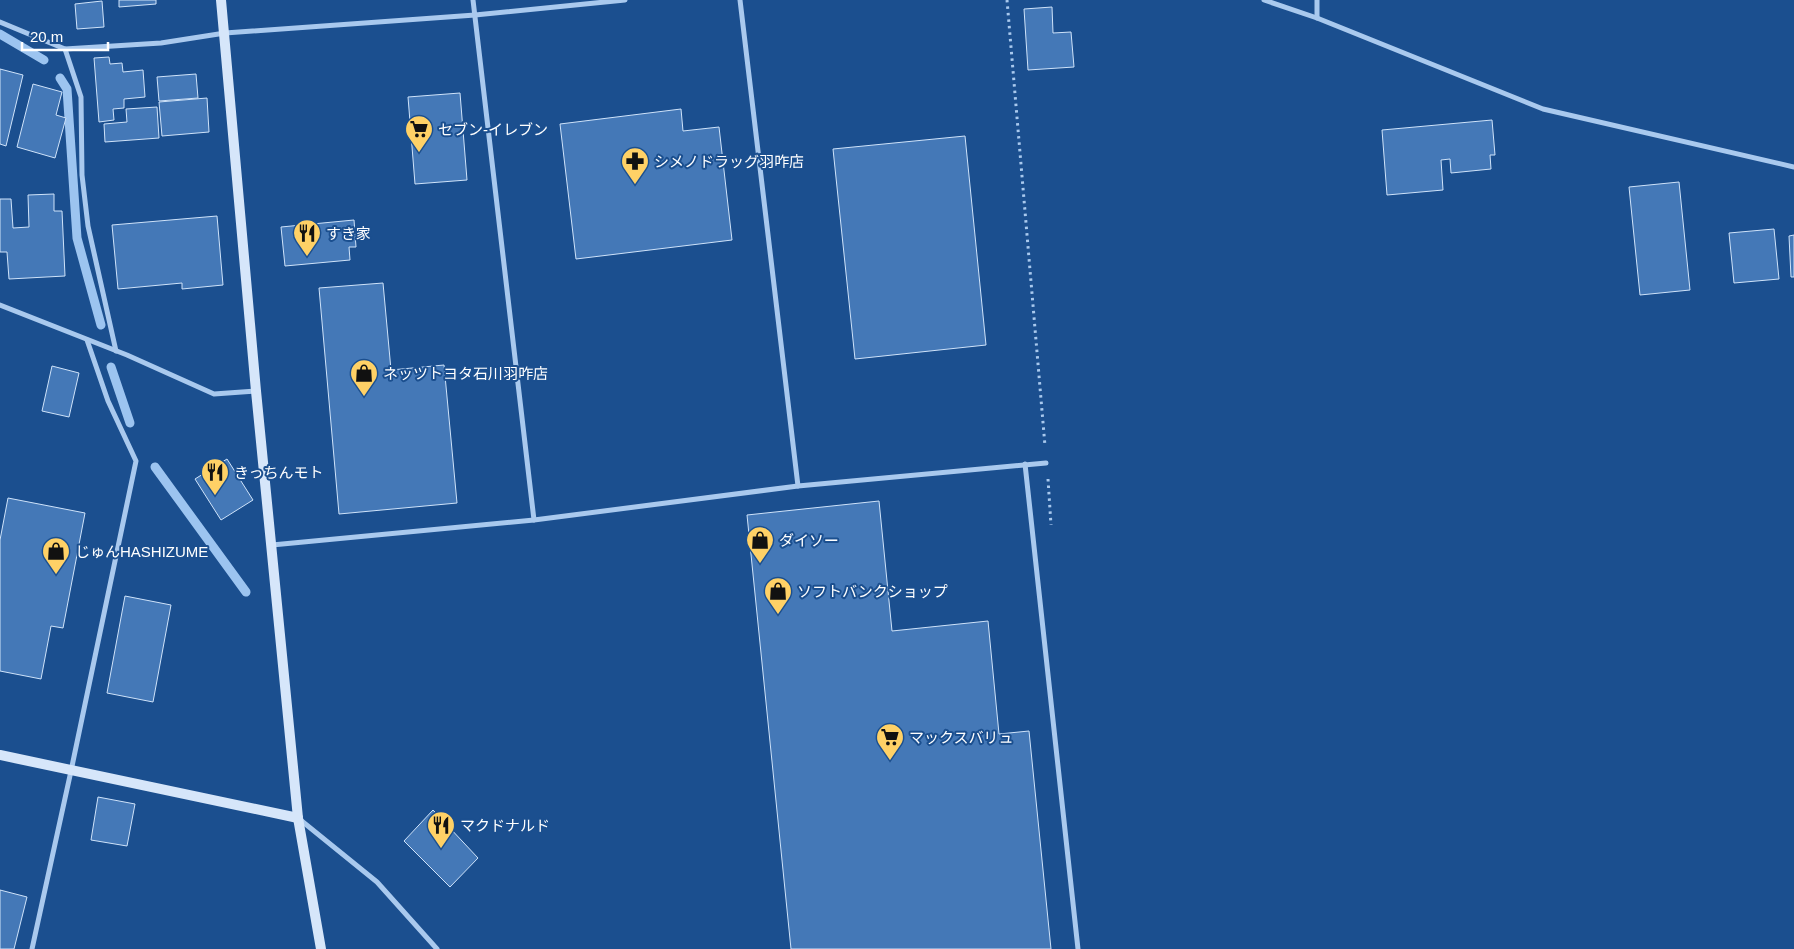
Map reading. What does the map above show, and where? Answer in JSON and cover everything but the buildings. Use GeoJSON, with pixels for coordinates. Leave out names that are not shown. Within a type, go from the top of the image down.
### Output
{"type":"FeatureCollection","features":[{"type":"Feature","properties":{"kind":"street"},"geometry":{"type":"LineString","coordinates":[[221,0],[256,391],[298,818],[321,949]]}},
{"type":"Feature","properties":{"kind":"street"},"geometry":{"type":"LineString","coordinates":[[473,0],[534,520]]}},
{"type":"Feature","properties":{"kind":"street"},"geometry":{"type":"LineString","coordinates":[[0,22],[65,49],[161,43],[225,33],[475,15],[625,0]]}},
{"type":"Feature","properties":{"kind":"street"},"geometry":{"type":"LineString","coordinates":[[740,0],[798,486]]}},
{"type":"Feature","properties":{"kind":"street"},"geometry":{"type":"LineString","coordinates":[[1264,0],[1317,18],[1543,109],[1794,167]]}},
{"type":"Feature","properties":{"kind":"street"},"geometry":{"type":"LineString","coordinates":[[1317,0],[1317,18]]}},
{"type":"Feature","properties":{"kind":"street"},"geometry":{"type":"LineString","coordinates":[[65,49],[81,97],[82,175],[88,226],[116,351]]}},
{"type":"Feature","properties":{"kind":"street"},"geometry":{"type":"LineString","coordinates":[[0,305],[116,351],[214,394],[256,391]]}},
{"type":"Feature","properties":{"kind":"street"},"geometry":{"type":"LineString","coordinates":[[32,949],[136,461],[108,401],[87,340]]}},
{"type":"Feature","properties":{"kind":"street"},"geometry":{"type":"LineString","coordinates":[[272,545],[534,520],[798,486],[1046,463]]}},
{"type":"Feature","properties":{"kind":"street"},"geometry":{"type":"LineString","coordinates":[[1025,464],[1078,949]]}},
{"type":"Feature","properties":{"kind":"street"},"geometry":{"type":"LineString","coordinates":[[0,755],[298,818],[377,882],[437,949]]}},
{"type":"Feature","properties":{"kind":"waterway"},"geometry":{"type":"LineString","coordinates":[[0,34],[44,60]]}},
{"type":"Feature","properties":{"kind":"waterway"},"geometry":{"type":"LineString","coordinates":[[60,78],[67,89],[77,238],[101,325]]}},
{"type":"Feature","properties":{"kind":"waterway"},"geometry":{"type":"LineString","coordinates":[[111,367],[130,423]]}},
{"type":"Feature","properties":{"kind":"waterway"},"geometry":{"type":"LineString","coordinates":[[155,467],[246,592]]}},
{"type":"Feature","properties":{"kind":"place","name":"セブン-イレブン"},"geometry":{"type":"Point","coordinates":[419,153]}},
{"type":"Feature","properties":{"kind":"place","name":"シメノドラッグ羽咋店"},"geometry":{"type":"Point","coordinates":[635,185]}},
{"type":"Feature","properties":{"kind":"place","name":"すき家"},"geometry":{"type":"Point","coordinates":[307,257]}},
{"type":"Feature","properties":{"kind":"place","name":"ネッツトヨタ石川羽咋店"},"geometry":{"type":"Point","coordinates":[364,397]}},
{"type":"Feature","properties":{"kind":"place","name":"きっちんモト"},"geometry":{"type":"Point","coordinates":[215,496]}},
{"type":"Feature","properties":{"kind":"place","name":"ダイソー"},"geometry":{"type":"Point","coordinates":[760,564]}},
{"type":"Feature","properties":{"kind":"place","name":"じゅんHASHIZUME"},"geometry":{"type":"Point","coordinates":[56,575]}},
{"type":"Feature","properties":{"kind":"place","name":"ソフトバンクショップ"},"geometry":{"type":"Point","coordinates":[778,615]}},
{"type":"Feature","properties":{"kind":"place","name":"マックスバリュ"},"geometry":{"type":"Point","coordinates":[890,761]}},
{"type":"Feature","properties":{"kind":"place","name":"マクドナルド"},"geometry":{"type":"Point","coordinates":[441,849]}}]}
